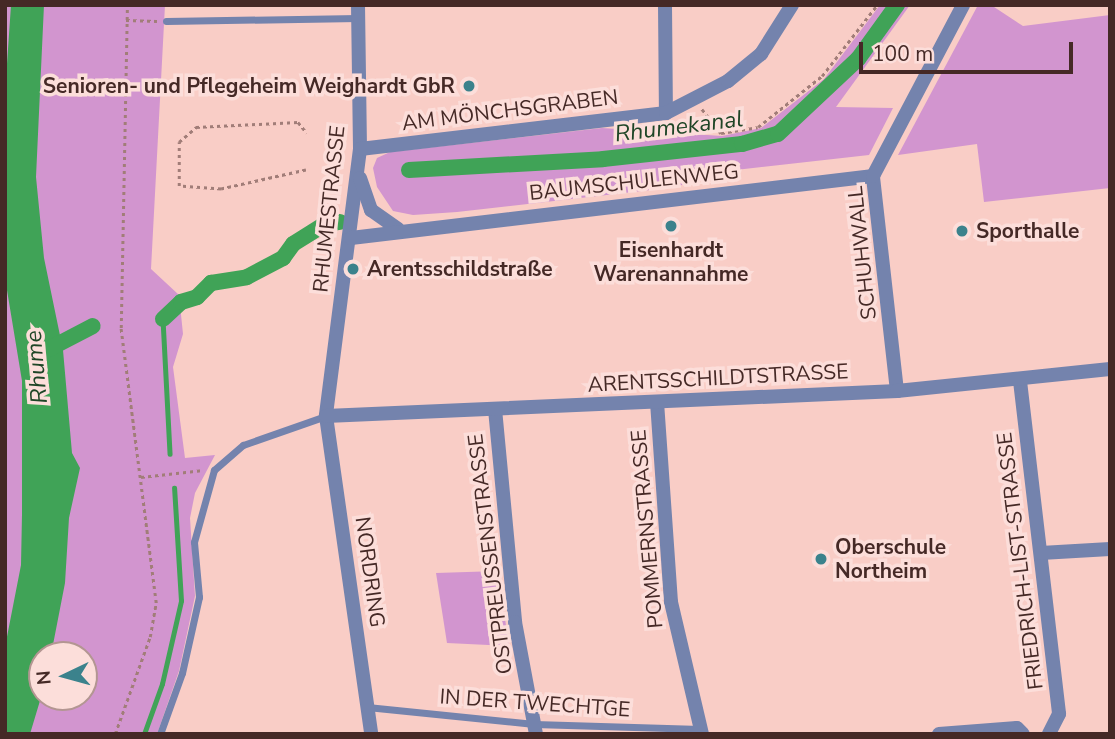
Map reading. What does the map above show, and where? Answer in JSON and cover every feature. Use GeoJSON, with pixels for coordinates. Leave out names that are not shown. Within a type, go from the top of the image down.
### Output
{"type":"FeatureCollection","features":[{"type":"Feature","properties":{"kind":"street"},"geometry":{"type":"LineString","coordinates":[[665,5],[666,113]]}},
{"type":"Feature","properties":{"kind":"street","name":"AM MÖNCHSGRABEN"},"geometry":{"type":"LineString","coordinates":[[360,149],[666,113],[728,81],[761,54],[792,5]]}},
{"type":"Feature","properties":{"kind":"street","name":"SCHUHWALL"},"geometry":{"type":"LineString","coordinates":[[897,391],[873,176],[963,5]]}},
{"type":"Feature","properties":{"kind":"street","name":"RHUMESTRASSE"},"geometry":{"type":"LineString","coordinates":[[326,416],[351,237],[360,149],[358,12]]}},
{"type":"Feature","properties":{"kind":"street"},"geometry":{"type":"LineString","coordinates":[[358,169],[371,210],[383,222],[399,229]]}},
{"type":"Feature","properties":{"kind":"street","name":"BAUMSCHULENWEG"},"geometry":{"type":"LineString","coordinates":[[351,237],[399,229],[873,176]]}},
{"type":"Feature","properties":{"kind":"street","name":"ARENTSSCHILDTSTRASSE"},"geometry":{"type":"LineString","coordinates":[[326,416],[897,391],[1020,381],[1110,369]]}},
{"type":"Feature","properties":{"kind":"street","name":"FRIEDRICH-LIST-STRASSE"},"geometry":{"type":"LineString","coordinates":[[1020,381],[1059,714],[1049,734]]}},
{"type":"Feature","properties":{"kind":"street","name":"POMMERNSTRASSE"},"geometry":{"type":"LineString","coordinates":[[657,402],[671,602],[701,732]]}},
{"type":"Feature","properties":{"kind":"street","name":"OSTPREUSSENSTRASSE"},"geometry":{"type":"LineString","coordinates":[[495,410],[515,622],[535,729]]}},
{"type":"Feature","properties":{"kind":"street","name":"NORDRING"},"geometry":{"type":"LineString","coordinates":[[326,416],[371,734]]}},
{"type":"Feature","properties":{"kind":"street"},"geometry":{"type":"LineString","coordinates":[[1041,553],[1110,549]]}},
{"type":"Feature","properties":{"kind":"street"},"geometry":{"type":"LineString","coordinates":[[939,734],[1017,728],[1023,734]]}},
{"type":"Feature","properties":{"kind":"lane"},"geometry":{"type":"LineString","coordinates":[[166,21],[358,12]]}},
{"type":"Feature","properties":{"kind":"lane"},"geometry":{"type":"LineString","coordinates":[[160,734],[182,673],[199,597],[194,542],[214,470],[243,445],[326,416]]}},
{"type":"Feature","properties":{"kind":"lane","name":"IN DER TWECHTGE"},"geometry":{"type":"LineString","coordinates":[[368,707],[535,729],[701,732]]}},
{"type":"Feature","properties":{"kind":"path"},"geometry":{"type":"LineString","coordinates":[[115,734],[150,637],[156,603],[121,328],[127,5]]}},
{"type":"Feature","properties":{"kind":"path"},"geometry":{"type":"LineString","coordinates":[[695,97],[721,133],[758,127],[822,76],[877,5]]}},
{"type":"Feature","properties":{"kind":"path"},"geometry":{"type":"LineString","coordinates":[[126,20],[166,21]]}},
{"type":"Feature","properties":{"kind":"path"},"geometry":{"type":"LineString","coordinates":[[306,170],[221,189],[179,186],[179,142],[195,127],[298,122],[307,133]]}},
{"type":"Feature","properties":{"kind":"path"},"geometry":{"type":"LineString","coordinates":[[141,477],[214,470]]}},
{"type":"Feature","properties":{"kind":"shaded area"},"geometry":{"type":"Polygon","coordinates":[[[5,5],[165,5],[151,269],[179,295],[183,334],[173,367],[185,458],[215,455],[195,493],[190,518],[195,596],[179,671],[157,734],[5,734],[5,5]]]}},
{"type":"Feature","properties":{"kind":"shaded area"},"geometry":{"type":"Polygon","coordinates":[[[880,5],[910,5],[836,107],[893,108],[869,155],[709,173],[677,187],[413,215],[393,211],[377,187],[373,168],[377,158],[390,152],[602,128],[722,136],[761,128],[824,79],[880,5]]]}},
{"type":"Feature","properties":{"kind":"shaded area"},"geometry":{"type":"Polygon","coordinates":[[[978,5],[991,5],[1023,26],[1110,15],[1110,188],[984,202],[977,144],[898,155],[978,5]]]}},
{"type":"Feature","properties":{"kind":"shaded area"},"geometry":{"type":"Polygon","coordinates":[[[498,571],[509,646],[447,643],[436,573],[498,571]]]}},
{"type":"Feature","properties":{"kind":"water","name":"Rhume"},"geometry":{"type":"Polygon","coordinates":[[[11,5],[44,5],[36,177],[44,258],[63,350],[72,453],[80,468],[69,518],[65,583],[54,641],[28,641],[28,711],[37,711],[30,734],[5,734],[5,647],[21,565],[22,381],[5,278],[5,93],[11,5]]]}},
{"type":"Feature","properties":{"kind":"waterway","name":"Rhumekanal"},"geometry":{"type":"LineString","coordinates":[[409,170],[603,159],[742,144],[778,134],[858,59],[897,5]]}},
{"type":"Feature","properties":{"kind":"waterway","name":"Rhumekanal"},"geometry":{"type":"LineString","coordinates":[[163,319],[181,302],[197,297],[211,283],[247,277],[283,258],[293,244],[325,224],[340,222]]}},
{"type":"Feature","properties":{"kind":"waterway"},"geometry":{"type":"LineString","coordinates":[[163,319],[170,454]]}},
{"type":"Feature","properties":{"kind":"waterway","name":"Rhumekanal"},"geometry":{"type":"LineString","coordinates":[[43,352],[93,326]]}},
{"type":"Feature","properties":{"kind":"waterway"},"geometry":{"type":"LineString","coordinates":[[144,734],[162,684],[181,601],[174,488]]}},
{"type":"Feature","properties":{"kind":"place","name":"Senioren- und Pflegeheim Weighardt GbR"},"geometry":{"type":"Point","coordinates":[469,86]}},
{"type":"Feature","properties":{"kind":"place","name":"Eisenhardt Warenannahme"},"geometry":{"type":"Point","coordinates":[671,226]}},
{"type":"Feature","properties":{"kind":"place","name":"Sporthalle"},"geometry":{"type":"Point","coordinates":[962,231]}},
{"type":"Feature","properties":{"kind":"place","name":"Arentsschildstraße"},"geometry":{"type":"Point","coordinates":[353,269]}},
{"type":"Feature","properties":{"kind":"place","name":"Oberschule Northeim"},"geometry":{"type":"Point","coordinates":[821,559]}}]}
